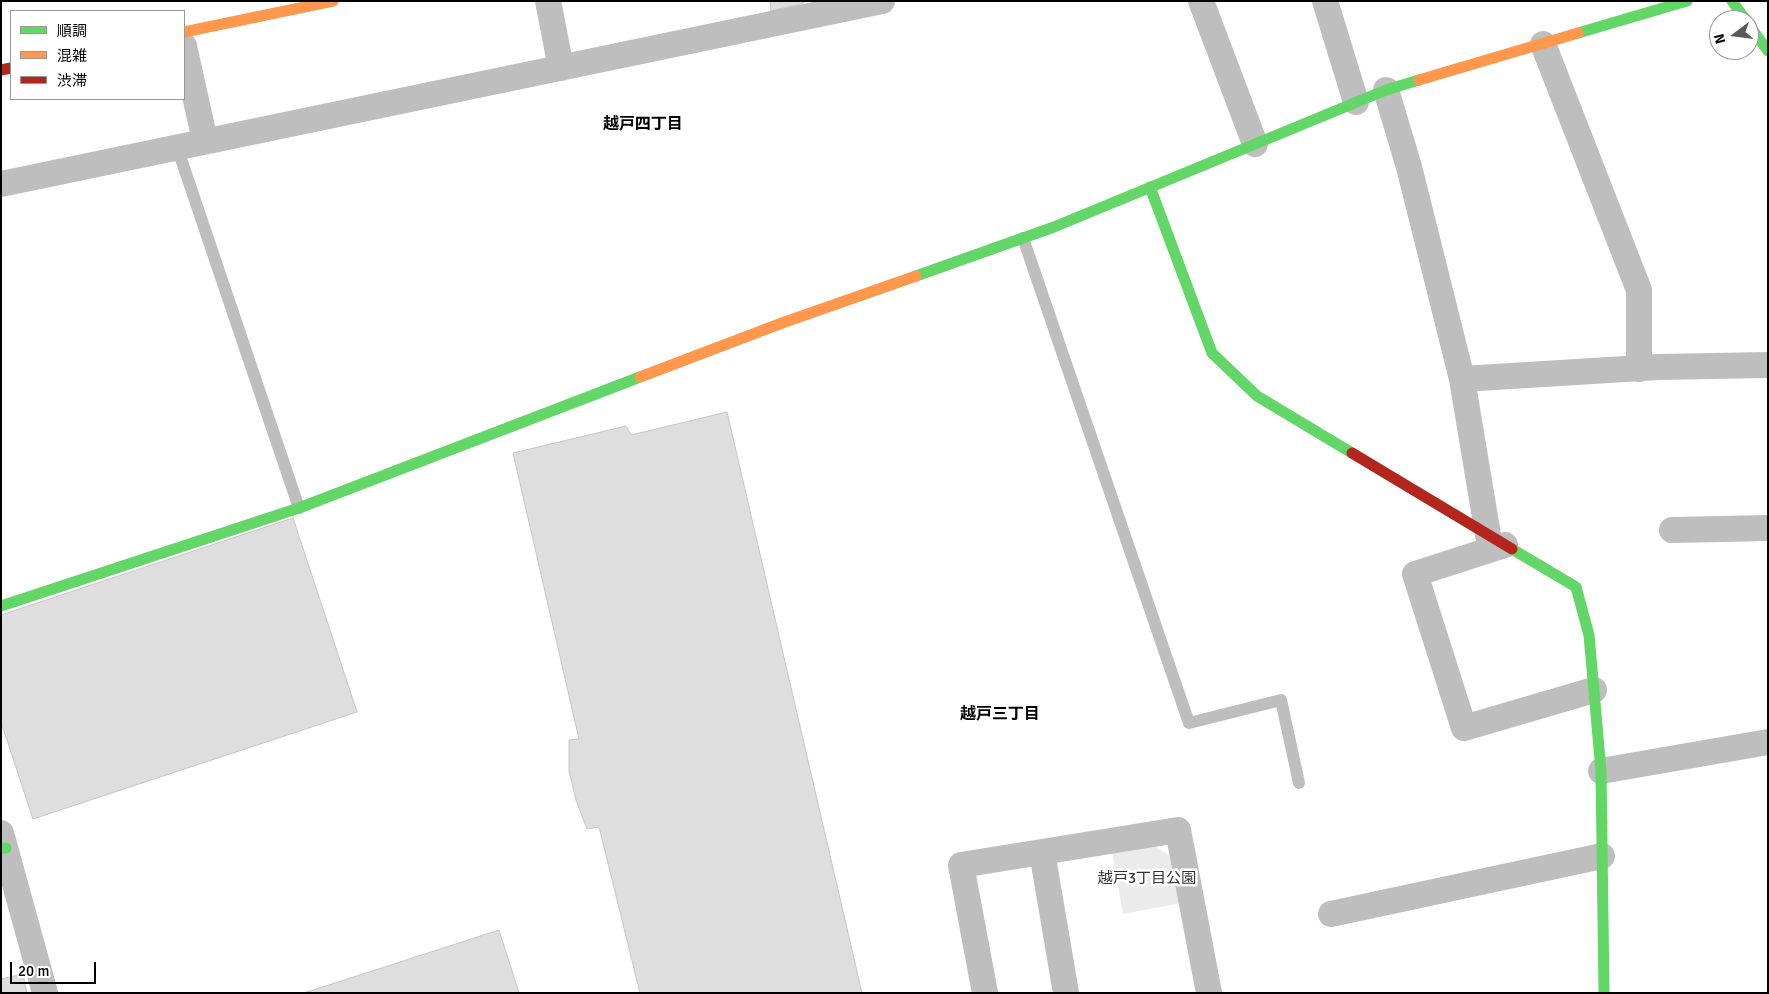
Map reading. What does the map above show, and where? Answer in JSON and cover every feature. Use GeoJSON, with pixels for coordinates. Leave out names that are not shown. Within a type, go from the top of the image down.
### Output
{"type":"FeatureCollection","features":[{"type":"Feature","properties":{"kind":"street"},"geometry":{"type":"LineString","coordinates":[[185,32],[239,15],[333,1]]}},
{"type":"Feature","properties":{"kind":"street"},"geometry":{"type":"LineString","coordinates":[[548,1],[561,68]]}},
{"type":"Feature","properties":{"kind":"street"},"geometry":{"type":"LineString","coordinates":[[1,184],[882,1]]}},
{"type":"Feature","properties":{"kind":"street"},"geometry":{"type":"LineString","coordinates":[[1201,1],[1255,144]]}},
{"type":"Feature","properties":{"kind":"street"},"geometry":{"type":"LineString","coordinates":[[1325,1],[1356,102]]}},
{"type":"Feature","properties":{"kind":"street"},"geometry":{"type":"LineString","coordinates":[[1,606],[299,508],[782,323],[1024,238],[1386,90],[1687,1]]}},
{"type":"Feature","properties":{"kind":"street"},"geometry":{"type":"LineString","coordinates":[[1759,39],[1768,51]]}},
{"type":"Feature","properties":{"kind":"street"},"geometry":{"type":"LineString","coordinates":[[1544,44],[1639,290],[1639,368]]}},
{"type":"Feature","properties":{"kind":"street"},"geometry":{"type":"LineString","coordinates":[[185,51],[205,141]]}},
{"type":"Feature","properties":{"kind":"street"},"geometry":{"type":"LineString","coordinates":[[1386,90],[1409,167],[1462,380],[1497,540]]}},
{"type":"Feature","properties":{"kind":"street"},"geometry":{"type":"LineString","coordinates":[[1150,188],[1212,353],[1257,396],[1576,588],[1589,635],[1600,771],[1604,993]]}},
{"type":"Feature","properties":{"kind":"street"},"geometry":{"type":"LineString","coordinates":[[1462,380],[1639,368],[1768,365]]}},
{"type":"Feature","properties":{"kind":"street"},"geometry":{"type":"LineString","coordinates":[[1672,530],[1768,528]]}},
{"type":"Feature","properties":{"kind":"street"},"geometry":{"type":"LineString","coordinates":[[1497,540],[1415,574],[1464,728],[1594,690]]}},
{"type":"Feature","properties":{"kind":"street"},"geometry":{"type":"LineString","coordinates":[[1600,771],[1768,742]]}},
{"type":"Feature","properties":{"kind":"street"},"geometry":{"type":"LineString","coordinates":[[985,993],[961,865],[1178,830],[1209,993]]}},
{"type":"Feature","properties":{"kind":"street"},"geometry":{"type":"LineString","coordinates":[[3,843],[45,993]]}},
{"type":"Feature","properties":{"kind":"street"},"geometry":{"type":"LineString","coordinates":[[1042,852],[1066,993]]}},
{"type":"Feature","properties":{"kind":"street"},"geometry":{"type":"LineString","coordinates":[[1331,914],[1602,856]]}},
{"type":"Feature","properties":{"kind":"lane"},"geometry":{"type":"LineString","coordinates":[[177,147],[299,508]]}},
{"type":"Feature","properties":{"kind":"lane"},"geometry":{"type":"LineString","coordinates":[[1024,238],[1189,723],[1281,700],[1299,783]]}},
{"type":"Feature","properties":{"kind":"green space","name":"越戸3丁目公園"},"geometry":{"type":"Polygon","coordinates":[[[1154,845],[1174,859],[1181,903],[1123,914],[1112,852],[1154,845]]]}},
{"type":"Feature","properties":{"kind":"building"},"geometry":{"type":"Polygon","coordinates":[[[770,1],[804,1],[804,3],[771,11],[770,1]]]}},
{"type":"Feature","properties":{"kind":"building"},"geometry":{"type":"Polygon","coordinates":[[[727,412],[862,993],[640,993],[599,827],[587,829],[576,800],[569,771],[569,740],[579,739],[513,453],[626,426],[631,435],[727,412]]]}},
{"type":"Feature","properties":{"kind":"building"},"geometry":{"type":"Polygon","coordinates":[[[293,518],[357,712],[33,819],[1,722],[1,615],[293,518]]]}},
{"type":"Feature","properties":{"kind":"building"},"geometry":{"type":"Polygon","coordinates":[[[499,930],[519,993],[304,993],[499,930]]]}},
{"type":"Feature","properties":{"kind":"building"},"geometry":{"type":"Polygon","coordinates":[[[23,974],[27,993],[1,993],[1,979],[23,974]]]}},
{"type":"Feature","properties":{"kind":"traffic: fast"},"geometry":{"type":"LineString","coordinates":[[1578,33],[1687,1]]}},
{"type":"Feature","properties":{"kind":"traffic: fast"},"geometry":{"type":"LineString","coordinates":[[1732,1],[1739,10]]}},
{"type":"Feature","properties":{"kind":"traffic: fast"},"geometry":{"type":"LineString","coordinates":[[1759,39],[1768,51]]}},
{"type":"Feature","properties":{"kind":"traffic: fast"},"geometry":{"type":"LineString","coordinates":[[916,276],[1054,227],[1386,90],[1419,80]]}},
{"type":"Feature","properties":{"kind":"traffic: fast"},"geometry":{"type":"LineString","coordinates":[[1150,187],[1212,353],[1257,396],[1352,453]]}},
{"type":"Feature","properties":{"kind":"traffic: fast"},"geometry":{"type":"LineString","coordinates":[[1,606],[299,508],[640,377]]}},
{"type":"Feature","properties":{"kind":"traffic: fast"},"geometry":{"type":"LineString","coordinates":[[1512,549],[1576,587],[1589,635],[1601,771],[1604,993]]}},
{"type":"Feature","properties":{"kind":"traffic: fast"},"geometry":{"type":"LineString","coordinates":[[1,848],[6,848]]}},
{"type":"Feature","properties":{"kind":"traffic: slow"},"geometry":{"type":"LineString","coordinates":[[185,32],[333,1]]}},
{"type":"Feature","properties":{"kind":"traffic: slow"},"geometry":{"type":"LineString","coordinates":[[1419,80],[1578,33]]}},
{"type":"Feature","properties":{"kind":"traffic: slow"},"geometry":{"type":"LineString","coordinates":[[640,377],[782,323],[916,276]]}},
{"type":"Feature","properties":{"kind":"traffic: jam"},"geometry":{"type":"LineString","coordinates":[[1,70],[10,68]]}},
{"type":"Feature","properties":{"kind":"traffic: jam"},"geometry":{"type":"LineString","coordinates":[[1352,453],[1512,549]]}},
{"type":"Feature","properties":{"kind":"district","name":"越戸四丁目"},"geometry":{"type":"Point","coordinates":[643,125]}},
{"type":"Feature","properties":{"kind":"district","name":"越戸三丁目"},"geometry":{"type":"Point","coordinates":[1000,715]}}]}
